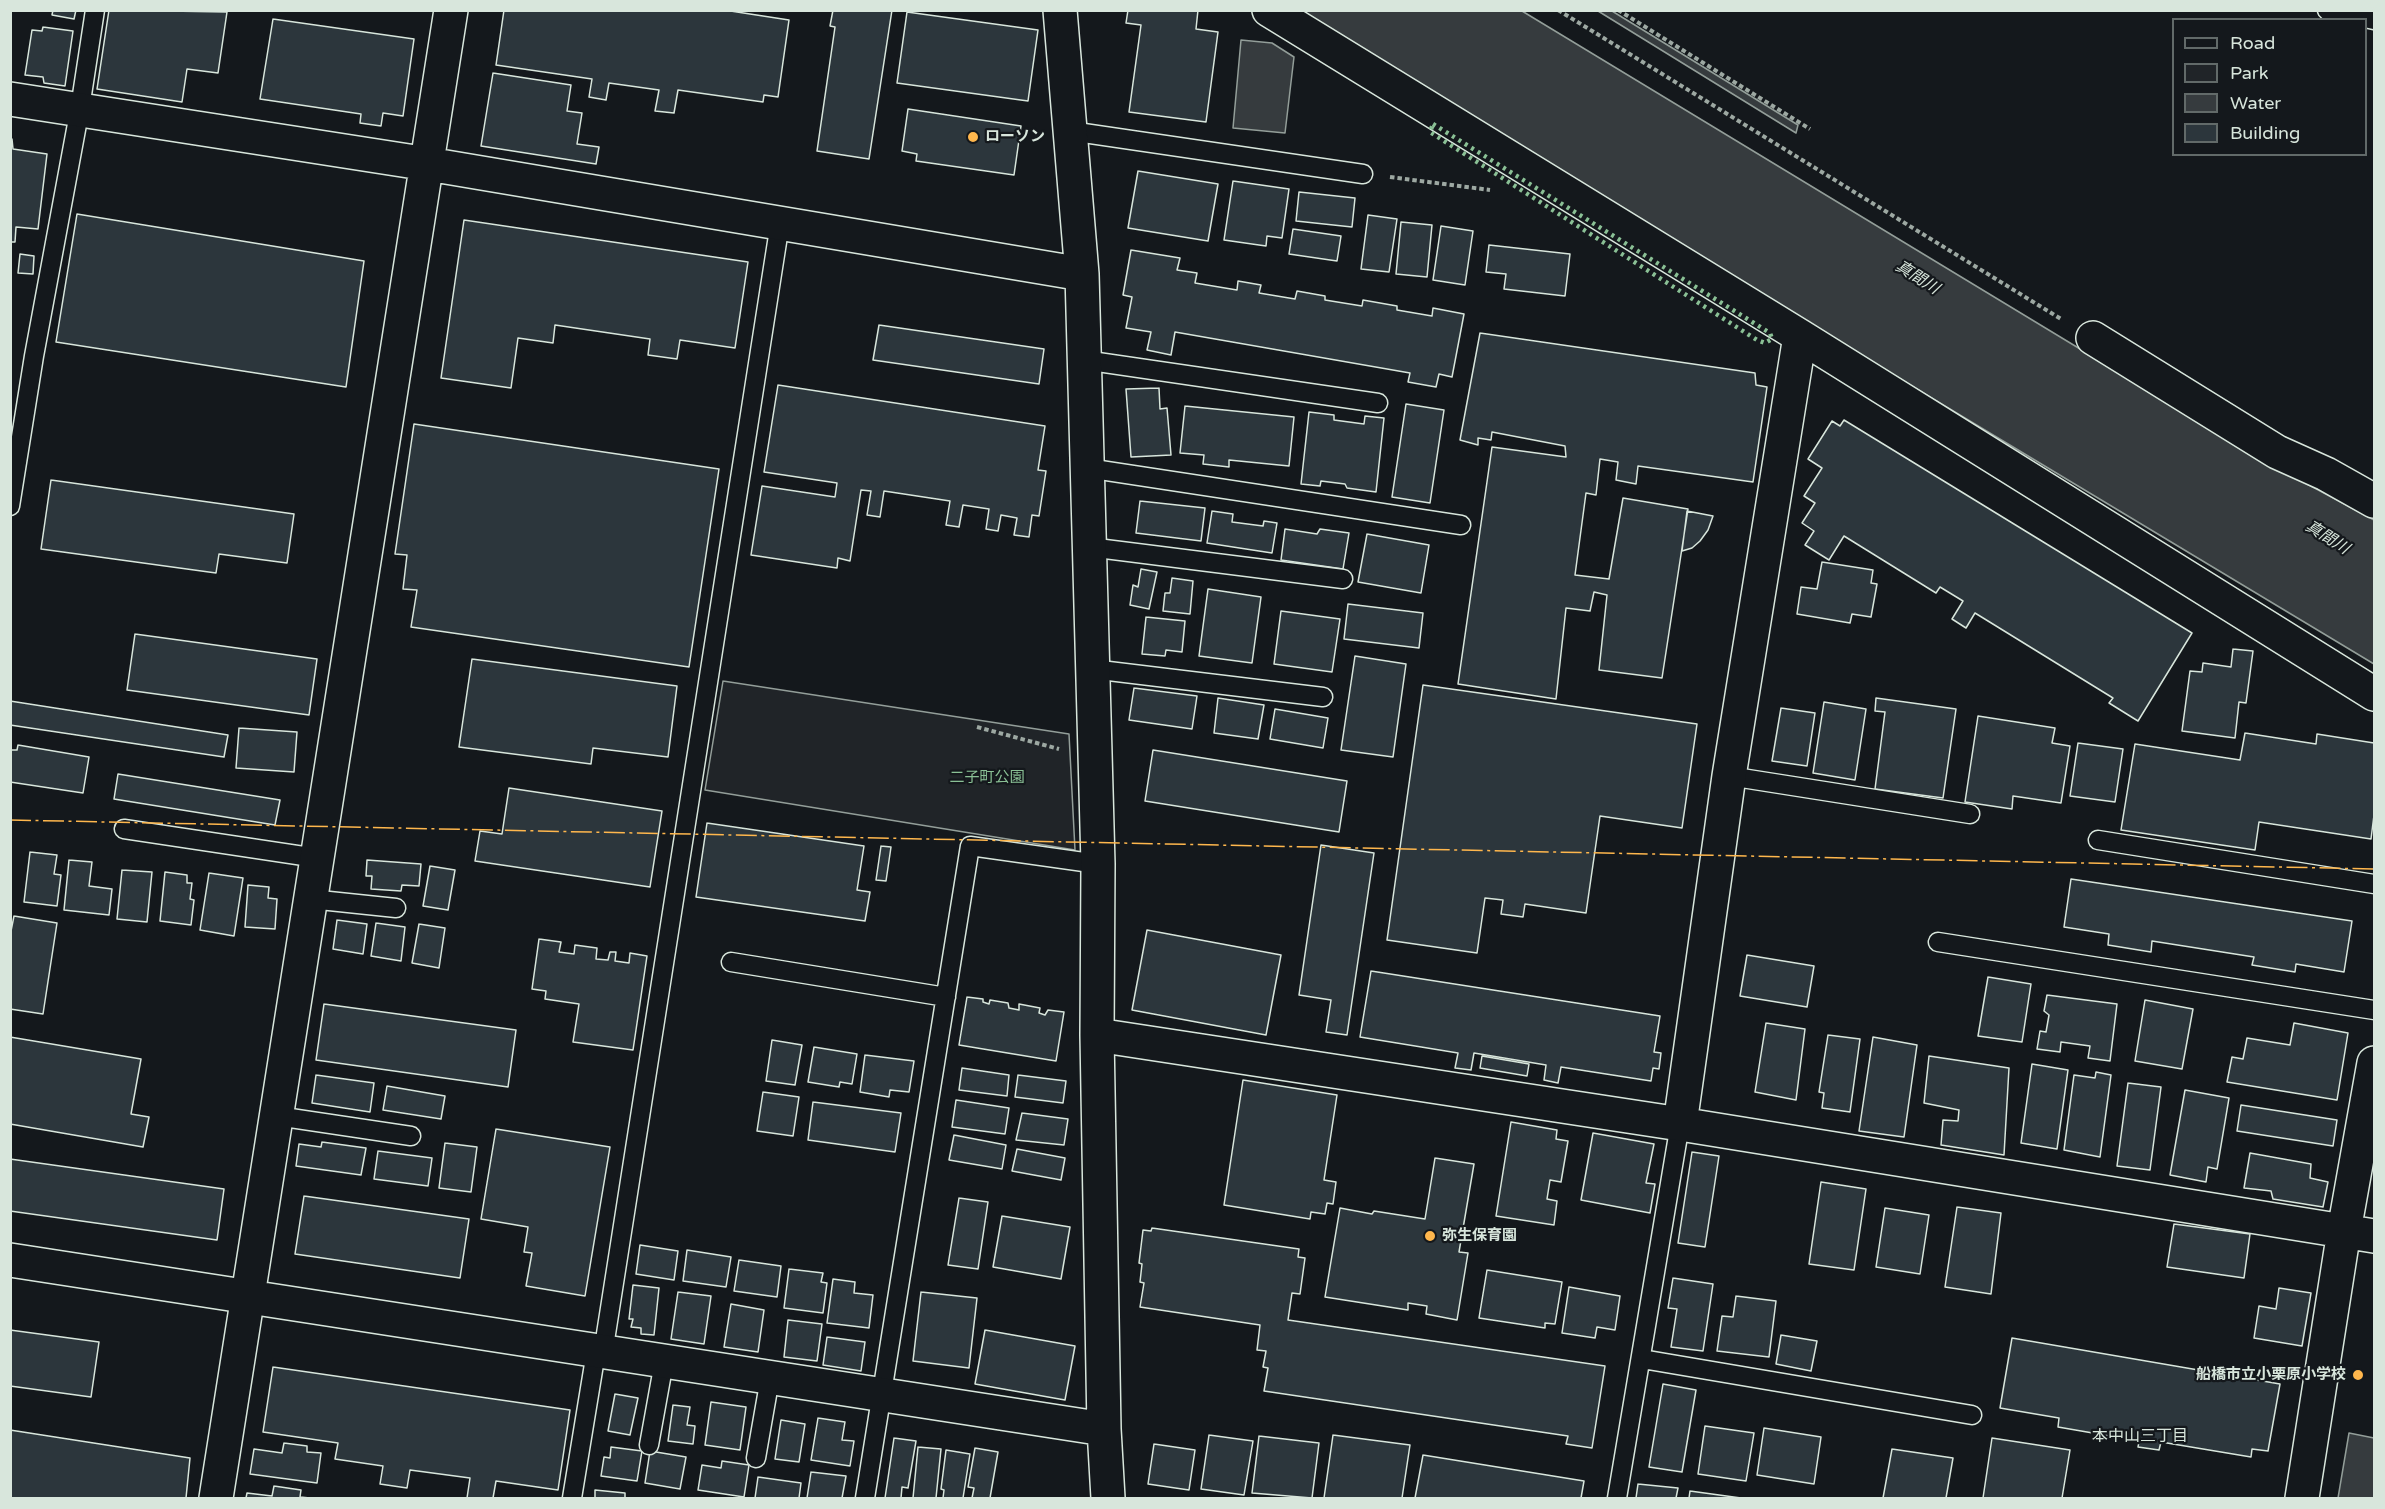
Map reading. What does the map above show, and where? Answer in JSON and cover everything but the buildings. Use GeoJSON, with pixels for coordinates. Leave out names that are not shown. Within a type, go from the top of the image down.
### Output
{"type":"FeatureCollection","features":[{"type":"Feature","properties":{"kind":"street"},"geometry":{"type":"LineString","coordinates":[[216,1498],[451,10]]}},
{"type":"Feature","properties":{"kind":"street"},"geometry":{"type":"LineString","coordinates":[[1060,10],[1082,274],[1098,864],[1097,1035],[1104,1429],[1111,1498]]}},
{"type":"Feature","properties":{"kind":"street"},"geometry":{"type":"LineString","coordinates":[[1269,10],[1800,336],[2374,694]]}},
{"type":"Feature","properties":{"kind":"street"},"geometry":{"type":"LineString","coordinates":[[10,99],[80,108],[428,164],[1082,274]]}},
{"type":"Feature","properties":{"kind":"street"},"geometry":{"type":"LineString","coordinates":[[1680,1124],[1729,776],[1800,336]]}},
{"type":"Feature","properties":{"kind":"street"},"geometry":{"type":"LineString","coordinates":[[2093,338],[2277,452],[2326,474],[2374,501]]}},
{"type":"Feature","properties":{"kind":"street"},"geometry":{"type":"LineString","coordinates":[[1097,1035],[1680,1124],[2359,1234]]}},
{"type":"Feature","properties":{"kind":"street"},"geometry":{"type":"LineString","coordinates":[[2302,1498],[2359,1234],[2374,1063]]}},
{"type":"Feature","properties":{"kind":"street"},"geometry":{"type":"LineString","coordinates":[[10,1260],[1104,1429]]}},
{"type":"Feature","properties":{"kind":"lane"},"geometry":{"type":"LineString","coordinates":[[10,506],[95,10]]}},
{"type":"Feature","properties":{"kind":"lane"},"geometry":{"type":"LineString","coordinates":[[2327,10],[2365,18]]}},
{"type":"Feature","properties":{"kind":"lane"},"geometry":{"type":"LineString","coordinates":[[1070,131],[1363,174]]}},
{"type":"Feature","properties":{"kind":"lane"},"geometry":{"type":"LineString","coordinates":[[572,1498],[599,1352],[780,224]]}},
{"type":"Feature","properties":{"kind":"lane"},"geometry":{"type":"LineString","coordinates":[[1084,360],[1378,403]]}},
{"type":"Feature","properties":{"kind":"lane"},"geometry":{"type":"LineString","coordinates":[[1087,468],[1461,525]]}},
{"type":"Feature","properties":{"kind":"lane"},"geometry":{"type":"LineString","coordinates":[[1089,547],[1343,579]]}},
{"type":"Feature","properties":{"kind":"lane"},"geometry":{"type":"LineString","coordinates":[[1092,669],[1323,697]]}},
{"type":"Feature","properties":{"kind":"lane"},"geometry":{"type":"LineString","coordinates":[[1729,776],[1970,814]]}},
{"type":"Feature","properties":{"kind":"lane"},"geometry":{"type":"LineString","coordinates":[[124,829],[316,858]]}},
{"type":"Feature","properties":{"kind":"lane"},"geometry":{"type":"LineString","coordinates":[[2098,840],[2374,884]]}},
{"type":"Feature","properties":{"kind":"lane"},"geometry":{"type":"LineString","coordinates":[[866,1498],[970,846],[1098,864]]}},
{"type":"Feature","properties":{"kind":"lane"},"geometry":{"type":"LineString","coordinates":[[310,899],[396,908]]}},
{"type":"Feature","properties":{"kind":"lane"},"geometry":{"type":"LineString","coordinates":[[1938,942],[2374,1010]]}},
{"type":"Feature","properties":{"kind":"lane"},"geometry":{"type":"LineString","coordinates":[[731,962],[946,997]]}},
{"type":"Feature","properties":{"kind":"lane"},"geometry":{"type":"LineString","coordinates":[[277,1116],[411,1137]]}},
{"type":"Feature","properties":{"kind":"lane"},"geometry":{"type":"LineString","coordinates":[[1617,1498],[1680,1124]]}},
{"type":"Feature","properties":{"kind":"lane"},"geometry":{"type":"LineString","coordinates":[[1642,1359],[1972,1415]]}},
{"type":"Feature","properties":{"kind":"lane"},"geometry":{"type":"LineString","coordinates":[[649,1445],[664,1362]]}},
{"type":"Feature","properties":{"kind":"lane"},"geometry":{"type":"LineString","coordinates":[[756,1458],[770,1378]]}},
{"type":"Feature","properties":{"kind":"path"},"geometry":{"type":"LineString","coordinates":[[1558,10],[2093,338]]}},
{"type":"Feature","properties":{"kind":"path"},"geometry":{"type":"LineString","coordinates":[[1618,10],[1810,129]]}},
{"type":"Feature","properties":{"kind":"path"},"geometry":{"type":"LineString","coordinates":[[1363,174],[1491,191]]}},
{"type":"Feature","properties":{"kind":"path"},"geometry":{"type":"LineString","coordinates":[[977,727],[1061,750]]}},
{"type":"Feature","properties":{"kind":"green space","name":"二子町公園"},"geometry":{"type":"Polygon","coordinates":[[[723,681],[1069,734],[1075,850],[705,790],[723,681]]]}},
{"type":"Feature","properties":{"kind":"water","name":"真間川"},"geometry":{"type":"Polygon","coordinates":[[[1288,11],[1522,11],[2270,464],[2374,520],[2374,664],[1288,11]]]}},
{"type":"Feature","properties":{"kind":"water"},"geometry":{"type":"Polygon","coordinates":[[[1598,11],[1612,11],[1798,125],[1796,133],[1598,11]]]}},
{"type":"Feature","properties":{"kind":"water"},"geometry":{"type":"Polygon","coordinates":[[[1241,40],[1272,43],[1294,57],[1285,133],[1233,128],[1241,40]]]}},
{"type":"Feature","properties":{"kind":"water"},"geometry":{"type":"Polygon","coordinates":[[[2349,1433],[2374,1438],[2374,1498],[2338,1498],[2349,1433]]]}},
{"type":"Feature","properties":{"kind":"hedge"},"geometry":{"type":"LineString","coordinates":[[1433,124],[1770,333],[1772,339],[1765,343],[1757,340],[1430,132],[1433,124]]}},
{"type":"Feature","properties":{"kind":"power"},"geometry":{"type":"LineString","coordinates":[[10,820],[2374,869]]}},
{"type":"Feature","properties":{"kind":"place","name":"ローソン"},"geometry":{"type":"Point","coordinates":[973,137]}},
{"type":"Feature","properties":{"kind":"place","name":"弥生保育園"},"geometry":{"type":"Point","coordinates":[1430,1236]}},
{"type":"Feature","properties":{"kind":"place","name":"船橋市立小栗原小学校"},"geometry":{"type":"Point","coordinates":[2358,1375]}},
{"type":"Feature","properties":{"kind":"district","name":"本中山三丁目"},"geometry":{"type":"Point","coordinates":[2140,1437]}}]}
